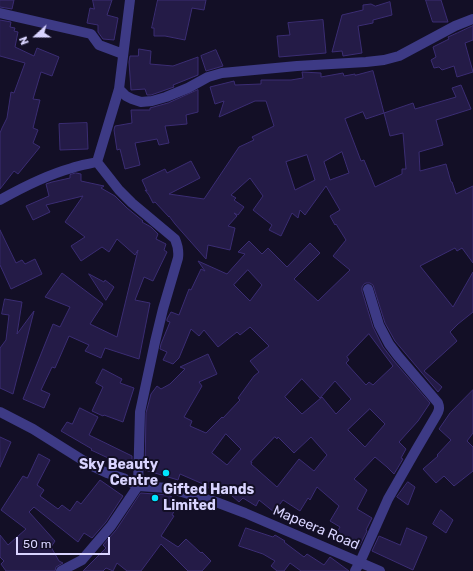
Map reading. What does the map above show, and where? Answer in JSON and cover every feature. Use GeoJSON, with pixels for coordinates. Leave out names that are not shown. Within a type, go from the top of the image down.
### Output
{"type":"FeatureCollection","features":[{"type":"Feature","properties":{"kind":"street"},"geometry":{"type":"LineString","coordinates":[[97,162],[119,89],[130,0]]}},
{"type":"Feature","properties":{"kind":"street"},"geometry":{"type":"LineString","coordinates":[[0,13],[90,34],[99,45],[123,54]]}},
{"type":"Feature","properties":{"kind":"street"},"geometry":{"type":"LineString","coordinates":[[119,89],[126,96],[132,99],[141,102],[152,101],[166,97],[188,88],[208,77],[216,75],[297,66],[384,60],[399,56],[455,26],[473,19]]}},
{"type":"Feature","properties":{"kind":"street"},"geometry":{"type":"LineString","coordinates":[[0,200],[45,177],[73,167],[97,162]]}},
{"type":"Feature","properties":{"kind":"street"},"geometry":{"type":"LineString","coordinates":[[61,571],[82,560],[111,526],[138,486],[140,412],[163,309],[179,252],[178,244],[175,239],[118,190],[97,162]]}},
{"type":"Feature","properties":{"kind":"street"},"geometry":{"type":"LineString","coordinates":[[357,567],[388,499],[439,412],[438,403],[389,344],[379,325],[368,289]]}},
{"type":"Feature","properties":{"kind":"street","name":"Mapeera Road"},"geometry":{"type":"LineString","coordinates":[[0,412],[33,429],[92,466],[123,478],[138,486],[168,488],[216,502],[252,516],[357,567],[380,571]]}},
{"type":"Feature","properties":{"kind":"building"},"geometry":{"type":"Polygon","coordinates":[[[0,0],[14,0],[12,9],[0,7],[0,0]]]}},
{"type":"Feature","properties":{"kind":"building"},"geometry":{"type":"Polygon","coordinates":[[[93,0],[112,0],[107,15],[118,18],[114,40],[103,39],[98,32],[98,25],[87,23],[90,8],[94,9],[93,0]]]}},
{"type":"Feature","properties":{"kind":"building"},"geometry":{"type":"Polygon","coordinates":[[[158,0],[206,0],[204,10],[192,8],[185,40],[165,36],[154,36],[154,28],[152,28],[158,0]]]}},
{"type":"Feature","properties":{"kind":"building"},"geometry":{"type":"Polygon","coordinates":[[[426,0],[441,0],[448,22],[433,22],[426,0]]]}},
{"type":"Feature","properties":{"kind":"building"},"geometry":{"type":"Polygon","coordinates":[[[390,2],[392,15],[373,20],[373,23],[358,26],[362,53],[343,56],[342,51],[332,52],[342,15],[363,10],[363,5],[371,4],[375,6],[390,2]]]}},
{"type":"Feature","properties":{"kind":"building"},"geometry":{"type":"Polygon","coordinates":[[[0,20],[11,22],[10,27],[15,28],[14,31],[18,32],[15,47],[34,56],[37,48],[59,57],[52,76],[41,72],[33,99],[40,100],[33,128],[38,130],[33,143],[40,147],[18,174],[14,171],[0,189],[0,133],[7,118],[11,92],[14,93],[25,63],[0,56],[0,20]]]}},
{"type":"Feature","properties":{"kind":"building"},"geometry":{"type":"Polygon","coordinates":[[[323,20],[326,53],[279,57],[277,36],[290,35],[288,23],[323,20]]]}},
{"type":"Feature","properties":{"kind":"building"},"geometry":{"type":"Polygon","coordinates":[[[473,26],[473,40],[465,43],[473,72],[457,77],[454,66],[442,70],[439,67],[434,68],[431,60],[436,57],[433,47],[449,39],[448,37],[473,26]]]}},
{"type":"Feature","properties":{"kind":"building"},"geometry":{"type":"Polygon","coordinates":[[[139,49],[151,51],[150,64],[173,66],[198,57],[198,75],[173,85],[174,87],[151,95],[147,95],[145,89],[131,90],[130,56],[138,56],[139,49]]]}},
{"type":"Feature","properties":{"kind":"building"},"geometry":{"type":"Polygon","coordinates":[[[216,50],[223,66],[206,71],[201,56],[216,50]]]}},
{"type":"Feature","properties":{"kind":"building"},"geometry":{"type":"Polygon","coordinates":[[[373,71],[384,113],[413,103],[415,109],[456,97],[452,88],[461,85],[471,109],[436,120],[443,145],[419,152],[420,171],[446,164],[456,194],[473,186],[473,263],[462,248],[457,251],[455,248],[420,266],[453,307],[473,272],[473,312],[450,332],[457,341],[424,371],[442,387],[438,392],[395,341],[385,323],[373,285],[366,283],[362,287],[373,327],[383,347],[430,403],[418,421],[399,442],[406,449],[401,458],[403,459],[394,474],[375,457],[354,479],[367,490],[357,509],[372,518],[358,549],[335,536],[340,527],[330,521],[339,506],[317,487],[310,500],[308,498],[300,511],[283,500],[274,512],[259,500],[256,506],[243,498],[239,502],[224,489],[220,496],[203,484],[180,474],[178,480],[145,470],[146,413],[151,394],[157,386],[161,389],[170,384],[185,369],[180,367],[208,354],[217,374],[199,382],[202,386],[184,417],[192,421],[190,426],[206,433],[240,400],[238,398],[254,376],[259,372],[250,361],[269,346],[250,327],[240,335],[237,332],[218,347],[204,330],[199,336],[191,329],[179,358],[173,364],[163,360],[167,352],[160,349],[170,322],[167,321],[167,319],[171,312],[179,315],[189,289],[191,290],[201,269],[205,271],[198,261],[227,274],[245,254],[238,252],[249,241],[262,254],[268,248],[287,267],[310,243],[320,253],[294,279],[318,301],[350,270],[333,256],[346,240],[330,216],[340,210],[326,186],[305,215],[300,210],[298,218],[292,213],[281,236],[269,230],[272,225],[253,210],[263,196],[250,178],[231,195],[236,198],[234,200],[244,207],[238,215],[234,213],[237,216],[228,226],[235,228],[230,250],[208,245],[206,259],[169,216],[155,202],[153,203],[145,190],[147,191],[142,180],[165,169],[167,173],[191,161],[200,178],[169,194],[204,199],[239,147],[254,140],[252,137],[274,126],[266,101],[255,101],[219,117],[224,101],[215,104],[210,87],[234,81],[235,85],[261,84],[261,80],[291,80],[303,78],[302,72],[321,73],[321,77],[343,73],[344,76],[373,71]],[[363,112],[345,119],[361,161],[364,160],[375,187],[402,174],[402,169],[406,169],[403,133],[390,136],[384,113],[366,119],[363,112]],[[342,152],[324,162],[330,180],[349,173],[342,152]],[[307,155],[286,162],[295,190],[315,180],[307,155]],[[248,270],[234,285],[250,301],[262,285],[248,270]],[[369,334],[347,357],[349,360],[346,363],[366,385],[369,382],[373,385],[393,366],[369,334]],[[302,379],[285,397],[302,414],[322,397],[336,414],[351,399],[335,381],[320,398],[302,379]],[[370,409],[348,430],[365,447],[385,424],[370,409]],[[226,434],[212,453],[227,465],[241,449],[226,434]],[[275,437],[251,462],[251,464],[277,487],[299,459],[314,471],[327,455],[311,437],[294,453],[278,437],[277,439],[275,437]]]}},
{"type":"Feature","properties":{"kind":"building"},"geometry":{"type":"Polygon","coordinates":[[[198,90],[198,112],[186,115],[187,124],[165,126],[169,143],[159,145],[157,139],[135,143],[140,165],[125,169],[120,149],[117,150],[114,130],[115,126],[132,123],[131,110],[150,110],[150,108],[168,103],[198,90]]]}},
{"type":"Feature","properties":{"kind":"building"},"geometry":{"type":"Polygon","coordinates":[[[87,123],[88,149],[60,150],[59,124],[87,123]]]}},
{"type":"Feature","properties":{"kind":"building"},"geometry":{"type":"Polygon","coordinates":[[[76,173],[81,174],[81,181],[104,186],[101,188],[115,196],[143,221],[142,222],[151,227],[158,234],[156,239],[166,244],[164,250],[167,252],[153,281],[144,277],[135,300],[150,303],[139,359],[105,348],[101,358],[85,351],[89,345],[69,336],[55,368],[52,367],[41,390],[50,394],[44,408],[23,399],[53,324],[60,327],[70,307],[45,297],[62,273],[103,304],[90,324],[117,337],[138,250],[135,255],[117,239],[109,252],[102,247],[81,261],[71,246],[85,237],[65,222],[83,196],[46,205],[50,212],[33,220],[26,206],[49,196],[46,184],[70,178],[70,175],[76,173]]]}},
{"type":"Feature","properties":{"kind":"building"},"geometry":{"type":"Polygon","coordinates":[[[0,230],[16,263],[22,260],[25,264],[35,259],[42,274],[11,289],[0,265],[0,230]]]}},
{"type":"Feature","properties":{"kind":"building"},"geometry":{"type":"Polygon","coordinates":[[[89,274],[104,282],[105,280],[114,287],[106,300],[89,274]]]}},
{"type":"Feature","properties":{"kind":"building"},"geometry":{"type":"Polygon","coordinates":[[[5,299],[22,302],[17,334],[34,311],[13,394],[0,388],[0,348],[6,340],[9,315],[2,314],[5,299]]]}},
{"type":"Feature","properties":{"kind":"building"},"geometry":{"type":"Polygon","coordinates":[[[103,369],[122,379],[120,383],[134,388],[123,422],[92,411],[103,387],[96,383],[103,369]]]}},
{"type":"Feature","properties":{"kind":"building"},"geometry":{"type":"Polygon","coordinates":[[[473,390],[473,433],[467,441],[473,447],[473,471],[454,486],[444,476],[436,483],[423,469],[438,456],[437,455],[451,440],[439,429],[450,413],[473,390]]]}},
{"type":"Feature","properties":{"kind":"building"},"geometry":{"type":"Polygon","coordinates":[[[80,408],[98,417],[89,435],[132,456],[132,466],[121,464],[91,450],[92,449],[61,431],[67,422],[72,424],[80,408]]]}},
{"type":"Feature","properties":{"kind":"building"},"geometry":{"type":"Polygon","coordinates":[[[0,437],[11,442],[0,467],[0,437]]]}},
{"type":"Feature","properties":{"kind":"building"},"geometry":{"type":"Polygon","coordinates":[[[39,454],[50,460],[37,485],[44,490],[40,496],[58,509],[62,505],[70,511],[77,501],[81,504],[100,480],[123,496],[106,522],[92,538],[84,533],[78,542],[34,507],[29,512],[55,541],[51,547],[59,561],[63,563],[56,567],[55,571],[6,571],[1,564],[4,561],[0,557],[0,535],[8,545],[26,529],[1,510],[23,476],[27,478],[39,454]]]}},
{"type":"Feature","properties":{"kind":"building"},"geometry":{"type":"Polygon","coordinates":[[[408,482],[415,487],[408,505],[397,497],[408,482]]]}},
{"type":"Feature","properties":{"kind":"building"},"geometry":{"type":"Polygon","coordinates":[[[141,493],[168,495],[172,497],[171,500],[178,504],[172,515],[174,516],[161,536],[178,547],[186,539],[201,553],[202,552],[211,561],[202,571],[188,571],[161,544],[141,571],[127,571],[117,563],[113,571],[106,568],[103,571],[83,571],[106,548],[103,545],[116,530],[141,493]]]}},
{"type":"Feature","properties":{"kind":"building"},"geometry":{"type":"Polygon","coordinates":[[[441,510],[453,520],[446,533],[433,524],[441,510]]]}},
{"type":"Feature","properties":{"kind":"building"},"geometry":{"type":"Polygon","coordinates":[[[246,528],[273,537],[275,535],[285,541],[284,542],[304,557],[307,554],[324,565],[330,557],[349,571],[301,571],[290,563],[284,571],[277,571],[271,566],[275,561],[263,554],[239,546],[246,528]]]}},
{"type":"Feature","properties":{"kind":"building"},"geometry":{"type":"Polygon","coordinates":[[[407,528],[427,537],[413,570],[372,551],[379,536],[400,545],[407,528]]]}},
{"type":"Feature","properties":{"kind":"place","name":"Sky Beauty Centre"},"geometry":{"type":"Point","coordinates":[166,473]}},
{"type":"Feature","properties":{"kind":"place","name":"Gifted Hands Limited"},"geometry":{"type":"Point","coordinates":[155,498]}}]}
